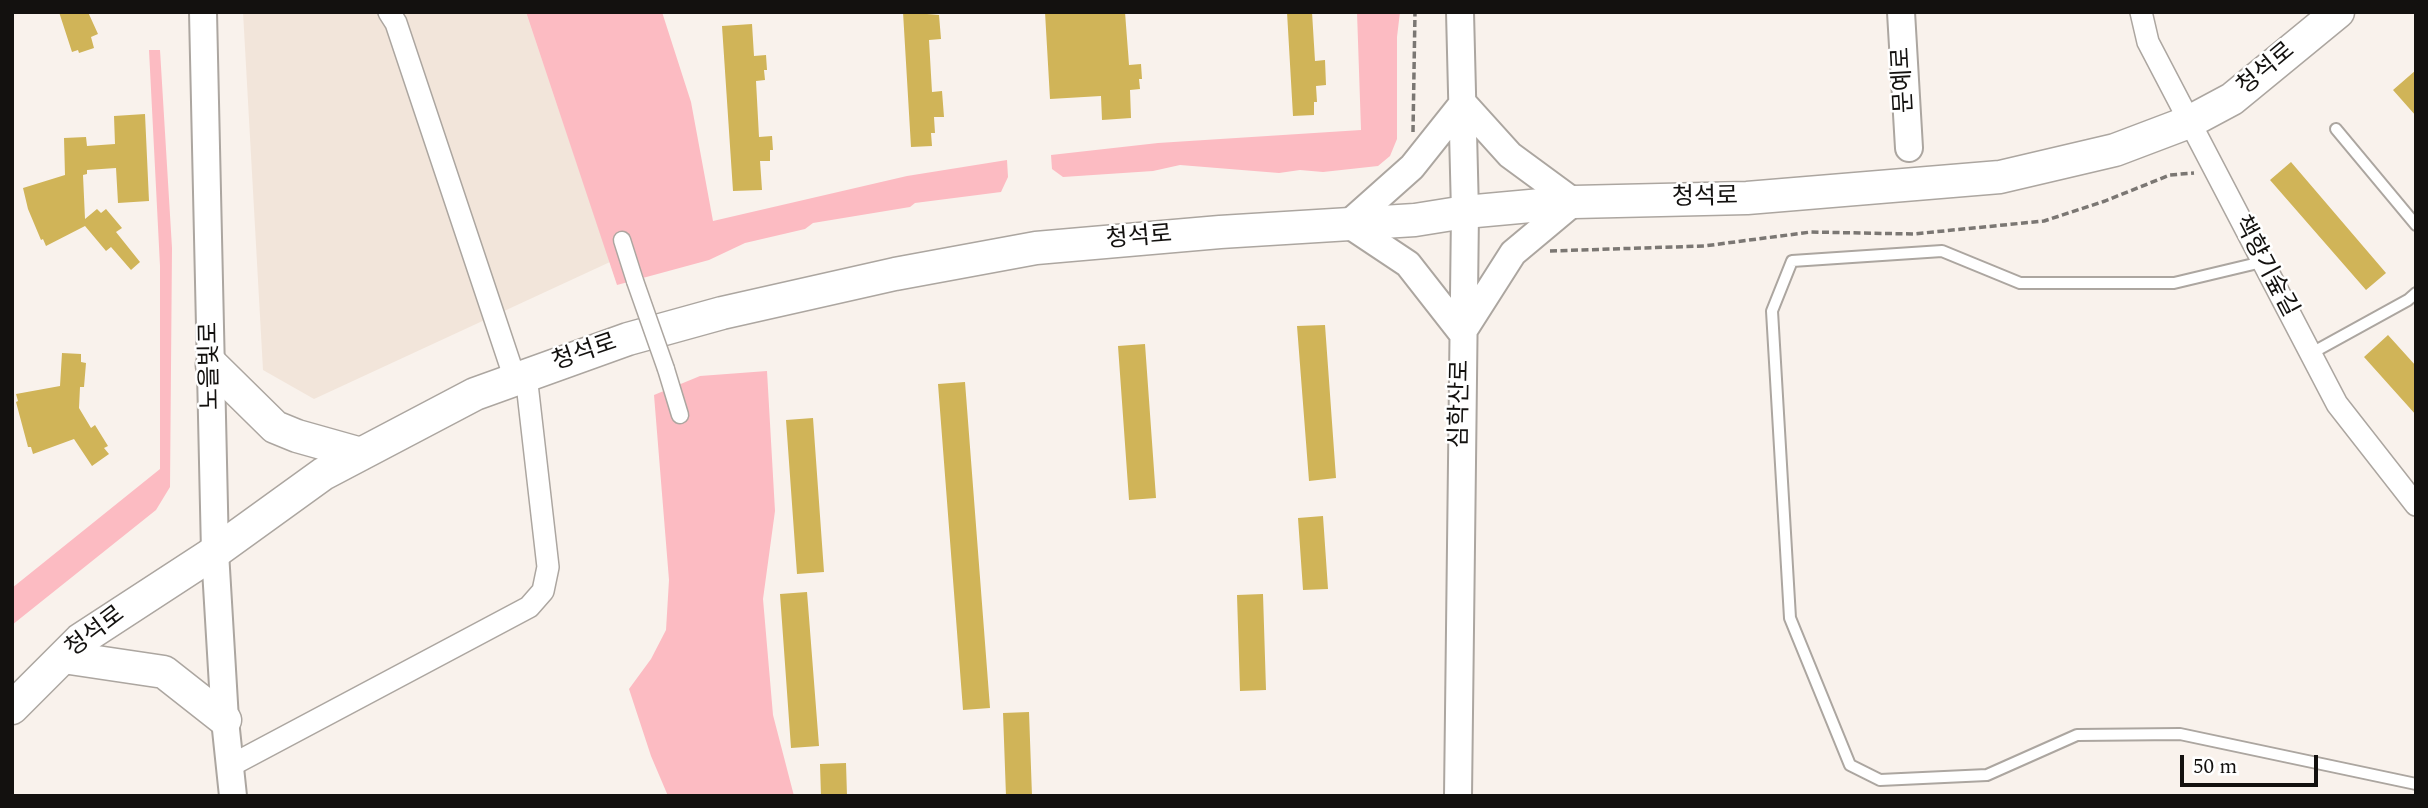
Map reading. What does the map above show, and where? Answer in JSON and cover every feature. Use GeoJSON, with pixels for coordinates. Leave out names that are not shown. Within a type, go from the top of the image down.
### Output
{"type":"FeatureCollection","features":[{"type":"Feature","properties":{"kind":"main road","name":"청석로"},"geometry":{"type":"LineString","coordinates":[[12,708],[80,640],[215,552],[323,474],[475,394],[628,339],[722,313],[908,272],[1036,248],[1220,232],[1415,220],[1465,212],[1574,202],[1747,198],[2000,177],[2115,150],[2189,122],[2232,99],[2338,12]]}},
{"type":"Feature","properties":{"kind":"main road"},"geometry":{"type":"LineString","coordinates":[[212,365],[275,427],[361,454]]}},
{"type":"Feature","properties":{"kind":"main road"},"geometry":{"type":"LineString","coordinates":[[63,657],[164,672],[225,720]]}},
{"type":"Feature","properties":{"kind":"street","name":"노을빛로"},"geometry":{"type":"LineString","coordinates":[[203,12],[215,552],[225,720],[233,796]]}},
{"type":"Feature","properties":{"kind":"street"},"geometry":{"type":"LineString","coordinates":[[230,766],[529,607],[543,591],[548,567],[520,377],[396,23],[389,12]]}},
{"type":"Feature","properties":{"kind":"street","name":"심학산로"},"geometry":{"type":"LineString","coordinates":[[1458,796],[1465,212],[1460,12]]}},
{"type":"Feature","properties":{"kind":"street","name":"문예로"},"geometry":{"type":"LineString","coordinates":[[1901,12],[1909,148]]}},
{"type":"Feature","properties":{"kind":"street","name":"책향기숲길"},"geometry":{"type":"LineString","coordinates":[[2141,12],[2148,41],[2337,404],[2416,505]]}},
{"type":"Feature","properties":{"kind":"street"},"geometry":{"type":"LineString","coordinates":[[1463,103],[1510,155],[1574,202],[1513,253],[1462,333],[1408,264],[1348,225],[1412,167],[1463,103]]}},
{"type":"Feature","properties":{"kind":"street"},"geometry":{"type":"LineString","coordinates":[[622,240],[680,415]]}},
{"type":"Feature","properties":{"kind":"lane"},"geometry":{"type":"LineString","coordinates":[[2336,130],[2416,225]]}},
{"type":"Feature","properties":{"kind":"lane"},"geometry":{"type":"LineString","coordinates":[[2262,262],[2174,283],[2020,284],[1942,251],[1792,261],[1772,311],[1790,618],[1850,765],[1880,780],[1987,775],[2077,735],[2180,734],[2416,784]]}},
{"type":"Feature","properties":{"kind":"lane"},"geometry":{"type":"LineString","coordinates":[[2310,354],[2416,293]]}},
{"type":"Feature","properties":{"kind":"path"},"geometry":{"type":"LineString","coordinates":[[1413,135],[1415,12]]}},
{"type":"Feature","properties":{"kind":"path"},"geometry":{"type":"LineString","coordinates":[[1513,253],[1704,246],[1811,232],[1913,234],[2044,221],[2105,201],[2170,175]]}},
{"type":"Feature","properties":{"kind":"shaded area"},"geometry":{"type":"Polygon","coordinates":[[[243,12],[526,12],[610,262],[314,399],[263,370],[243,12]]]}},
{"type":"Feature","properties":{"kind":"shaded area"},"geometry":{"type":"Polygon","coordinates":[[[526,12],[662,12],[691,102],[713,221],[907,176],[1007,160],[1008,177],[1001,192],[915,203],[910,207],[813,223],[805,229],[745,243],[709,260],[617,285],[526,12]]]}},
{"type":"Feature","properties":{"kind":"shaded area"},"geometry":{"type":"Polygon","coordinates":[[[1357,12],[1400,12],[1397,37],[1397,139],[1390,156],[1378,166],[1323,172],[1300,170],[1279,173],[1180,165],[1153,171],[1063,177],[1052,169],[1051,155],[1158,143],[1361,130],[1357,12]]]}},
{"type":"Feature","properties":{"kind":"shaded area"},"geometry":{"type":"Polygon","coordinates":[[[149,50],[160,50],[172,248],[170,487],[156,510],[12,625],[12,588],[160,469],[160,266],[149,50]]]}},
{"type":"Feature","properties":{"kind":"shaded area"},"geometry":{"type":"Polygon","coordinates":[[[767,371],[775,511],[763,599],[773,715],[794,796],[668,796],[651,756],[629,689],[651,659],[666,630],[669,580],[654,395],[700,376],[767,371]]]}},
{"type":"Feature","properties":{"kind":"building"},"geometry":{"type":"Polygon","coordinates":[[[59,12],[88,12],[98,34],[91,37],[94,48],[79,53],[78,50],[72,52],[59,12]]]}},
{"type":"Feature","properties":{"kind":"building"},"geometry":{"type":"Polygon","coordinates":[[[903,12],[939,15],[941,39],[929,40],[932,92],[942,91],[944,117],[934,117],[932,146],[911,147],[903,12]]]}},
{"type":"Feature","properties":{"kind":"building"},"geometry":{"type":"Polygon","coordinates":[[[1045,12],[1125,12],[1129,65],[1141,64],[1142,79],[1139,79],[1140,89],[1130,90],[1131,118],[1102,120],[1101,96],[1050,99],[1045,12]]]}},
{"type":"Feature","properties":{"kind":"building"},"geometry":{"type":"Polygon","coordinates":[[[1287,12],[1312,12],[1315,61],[1325,60],[1326,85],[1316,86],[1314,115],[1293,116],[1287,12]]]}},
{"type":"Feature","properties":{"kind":"building"},"geometry":{"type":"Polygon","coordinates":[[[752,24],[754,56],[766,55],[767,70],[764,70],[765,80],[756,81],[759,137],[772,136],[773,150],[770,150],[770,161],[760,161],[762,190],[733,191],[722,26],[752,24]]]}},
{"type":"Feature","properties":{"kind":"building"},"geometry":{"type":"Polygon","coordinates":[[[2416,70],[2416,116],[2393,90],[2416,70]]]}},
{"type":"Feature","properties":{"kind":"building"},"geometry":{"type":"Polygon","coordinates":[[[145,114],[149,201],[118,203],[116,168],[87,170],[87,174],[83,175],[85,219],[97,209],[101,213],[106,209],[122,228],[116,232],[140,262],[131,270],[111,247],[106,251],[85,226],[46,246],[28,209],[23,188],[65,175],[64,138],[86,137],[87,146],[115,144],[114,116],[145,114]]]}},
{"type":"Feature","properties":{"kind":"building"},"geometry":{"type":"Polygon","coordinates":[[[2291,162],[2386,273],[2366,290],[2270,180],[2291,162]]]}},
{"type":"Feature","properties":{"kind":"building"},"geometry":{"type":"Polygon","coordinates":[[[1325,325],[1336,478],[1309,481],[1297,326],[1325,325]]]}},
{"type":"Feature","properties":{"kind":"building"},"geometry":{"type":"Polygon","coordinates":[[[2388,335],[2416,366],[2416,415],[2364,357],[2388,335]]]}},
{"type":"Feature","properties":{"kind":"building"},"geometry":{"type":"Polygon","coordinates":[[[1145,344],[1156,498],[1129,500],[1118,346],[1145,344]]]}},
{"type":"Feature","properties":{"kind":"building"},"geometry":{"type":"Polygon","coordinates":[[[62,353],[81,354],[81,362],[86,363],[84,387],[80,387],[79,408],[91,428],[95,425],[108,446],[104,448],[109,454],[92,466],[74,439],[33,454],[31,447],[28,447],[16,402],[16,394],[60,386],[62,353]]]}},
{"type":"Feature","properties":{"kind":"building"},"geometry":{"type":"Polygon","coordinates":[[[965,382],[990,708],[963,710],[938,384],[965,382]]]}},
{"type":"Feature","properties":{"kind":"building"},"geometry":{"type":"Polygon","coordinates":[[[813,418],[824,572],[797,574],[786,420],[813,418]]]}},
{"type":"Feature","properties":{"kind":"building"},"geometry":{"type":"Polygon","coordinates":[[[1323,516],[1328,589],[1303,590],[1298,518],[1323,516]]]}},
{"type":"Feature","properties":{"kind":"building"},"geometry":{"type":"Polygon","coordinates":[[[807,592],[819,746],[791,748],[780,594],[807,592]]]}},
{"type":"Feature","properties":{"kind":"building"},"geometry":{"type":"Polygon","coordinates":[[[1263,594],[1266,690],[1240,691],[1237,595],[1263,594]]]}},
{"type":"Feature","properties":{"kind":"building"},"geometry":{"type":"Polygon","coordinates":[[[1029,712],[1032,796],[1006,796],[1003,713],[1029,712]]]}},
{"type":"Feature","properties":{"kind":"building"},"geometry":{"type":"Polygon","coordinates":[[[846,763],[847,796],[821,796],[820,764],[846,763]]]}}]}
